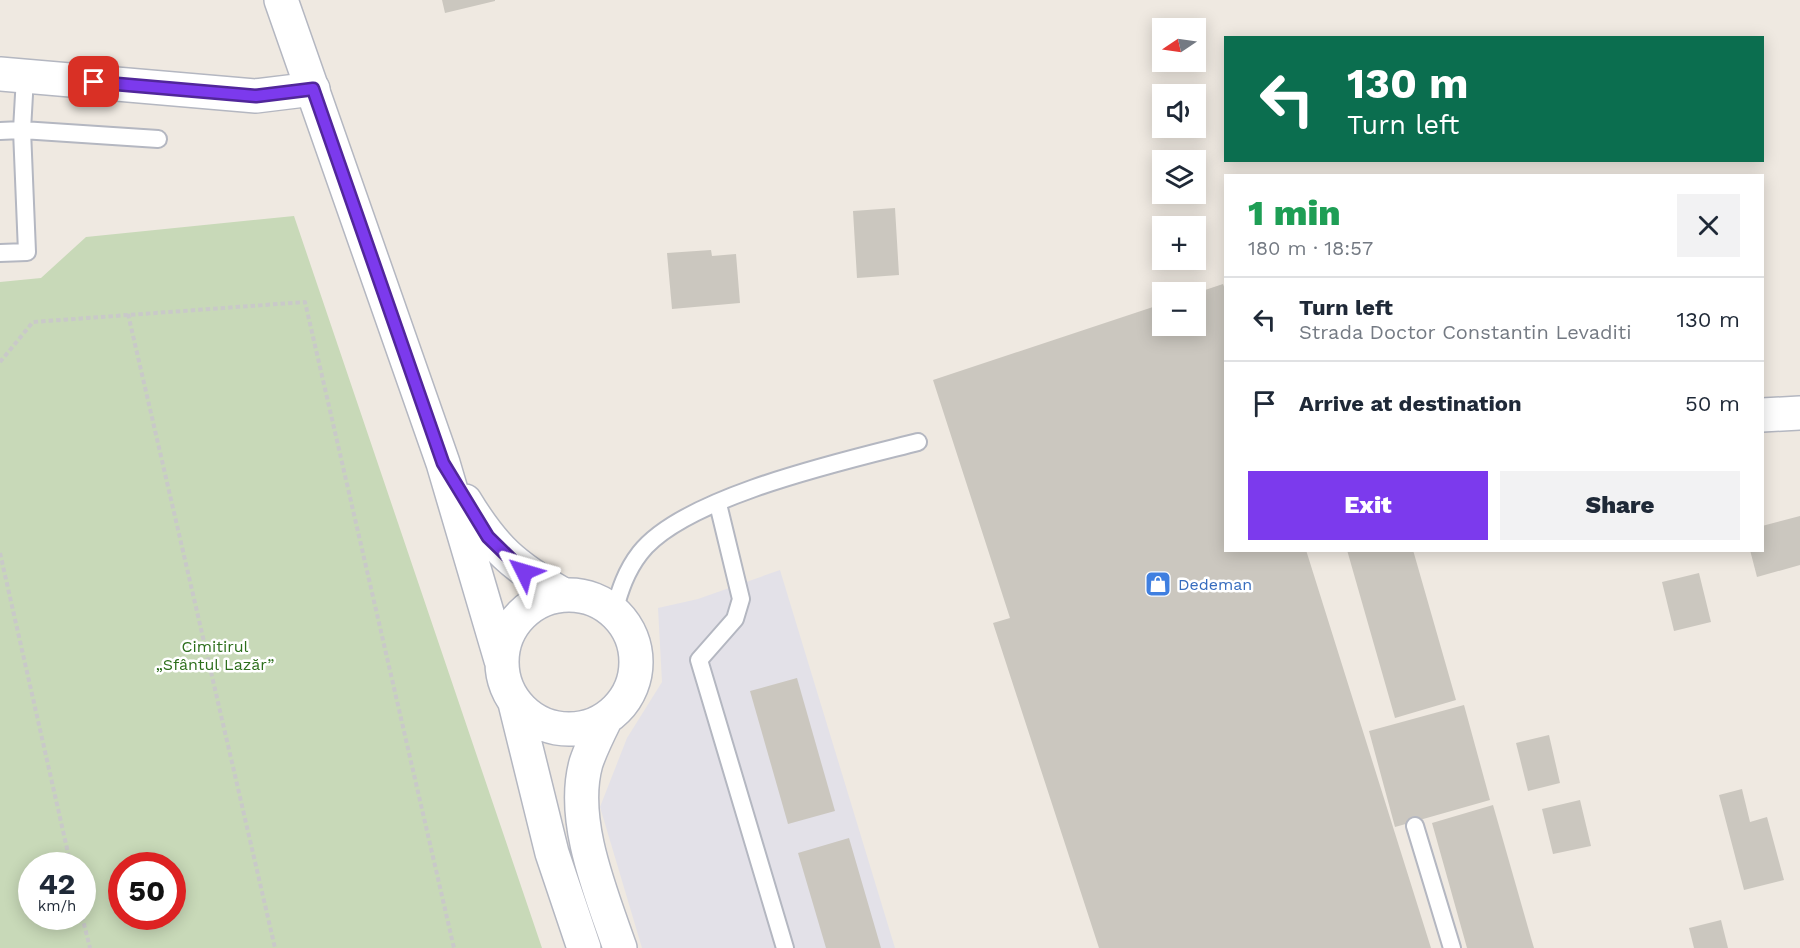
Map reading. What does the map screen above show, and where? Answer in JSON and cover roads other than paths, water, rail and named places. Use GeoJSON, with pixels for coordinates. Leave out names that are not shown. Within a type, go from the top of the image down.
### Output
{"type":"FeatureCollection","features":[{"type":"Feature","properties":{"kind":"main road"},"geometry":{"type":"LineString","coordinates":[[281,0],[443,463],[501,660],[505,682],[515,703],[552,853],[584,948]]}},
{"type":"Feature","properties":{"kind":"main road"},"geometry":{"type":"LineString","coordinates":[[13,76],[256,96],[313,89]]}},
{"type":"Feature","properties":{"kind":"main road"},"geometry":{"type":"LineString","coordinates":[[1764,415],[1800,412]]}},
{"type":"Feature","properties":{"kind":"main road"},"geometry":{"type":"LineString","coordinates":[[443,463],[479,525],[501,552],[524,572],[562,594]]}},
{"type":"Feature","properties":{"kind":"main road"},"geometry":{"type":"LineString","coordinates":[[501,660],[504,641],[520,616],[543,599],[562,594],[580,595],[598,600],[614,611],[629,629],[637,654],[635,680],[623,703],[605,720],[586,728],[556,728],[529,717],[515,703]]}},
{"type":"Feature","properties":{"kind":"main road"},"geometry":{"type":"LineString","coordinates":[[605,720],[586,762],[581,803],[585,834],[620,948]]}},
{"type":"Feature","properties":{"kind":"lane"},"geometry":{"type":"LineString","coordinates":[[0,253],[27,252],[22,130],[13,76]]}},
{"type":"Feature","properties":{"kind":"lane"},"geometry":{"type":"LineString","coordinates":[[0,131],[22,130],[158,139]]}},
{"type":"Feature","properties":{"kind":"lane"},"geometry":{"type":"LineString","coordinates":[[614,611],[623,581],[641,552],[666,531],[718,504],[764,484],[918,442]]}},
{"type":"Feature","properties":{"kind":"lane"},"geometry":{"type":"LineString","coordinates":[[718,504],[741,598],[735,619],[699,660],[785,948]]}},
{"type":"Feature","properties":{"kind":"lane"},"geometry":{"type":"LineString","coordinates":[[1415,826],[1452,948]]}},
{"type":"Feature","properties":{"kind":"place","name":"Dedeman"},"geometry":{"type":"Point","coordinates":[1158,584]}},
{"type":"Feature","properties":{"kind":"park label","name":"Cimitirul „Sfântul Lazăr”"},"geometry":{"type":"Point","coordinates":[215,655]}}]}
